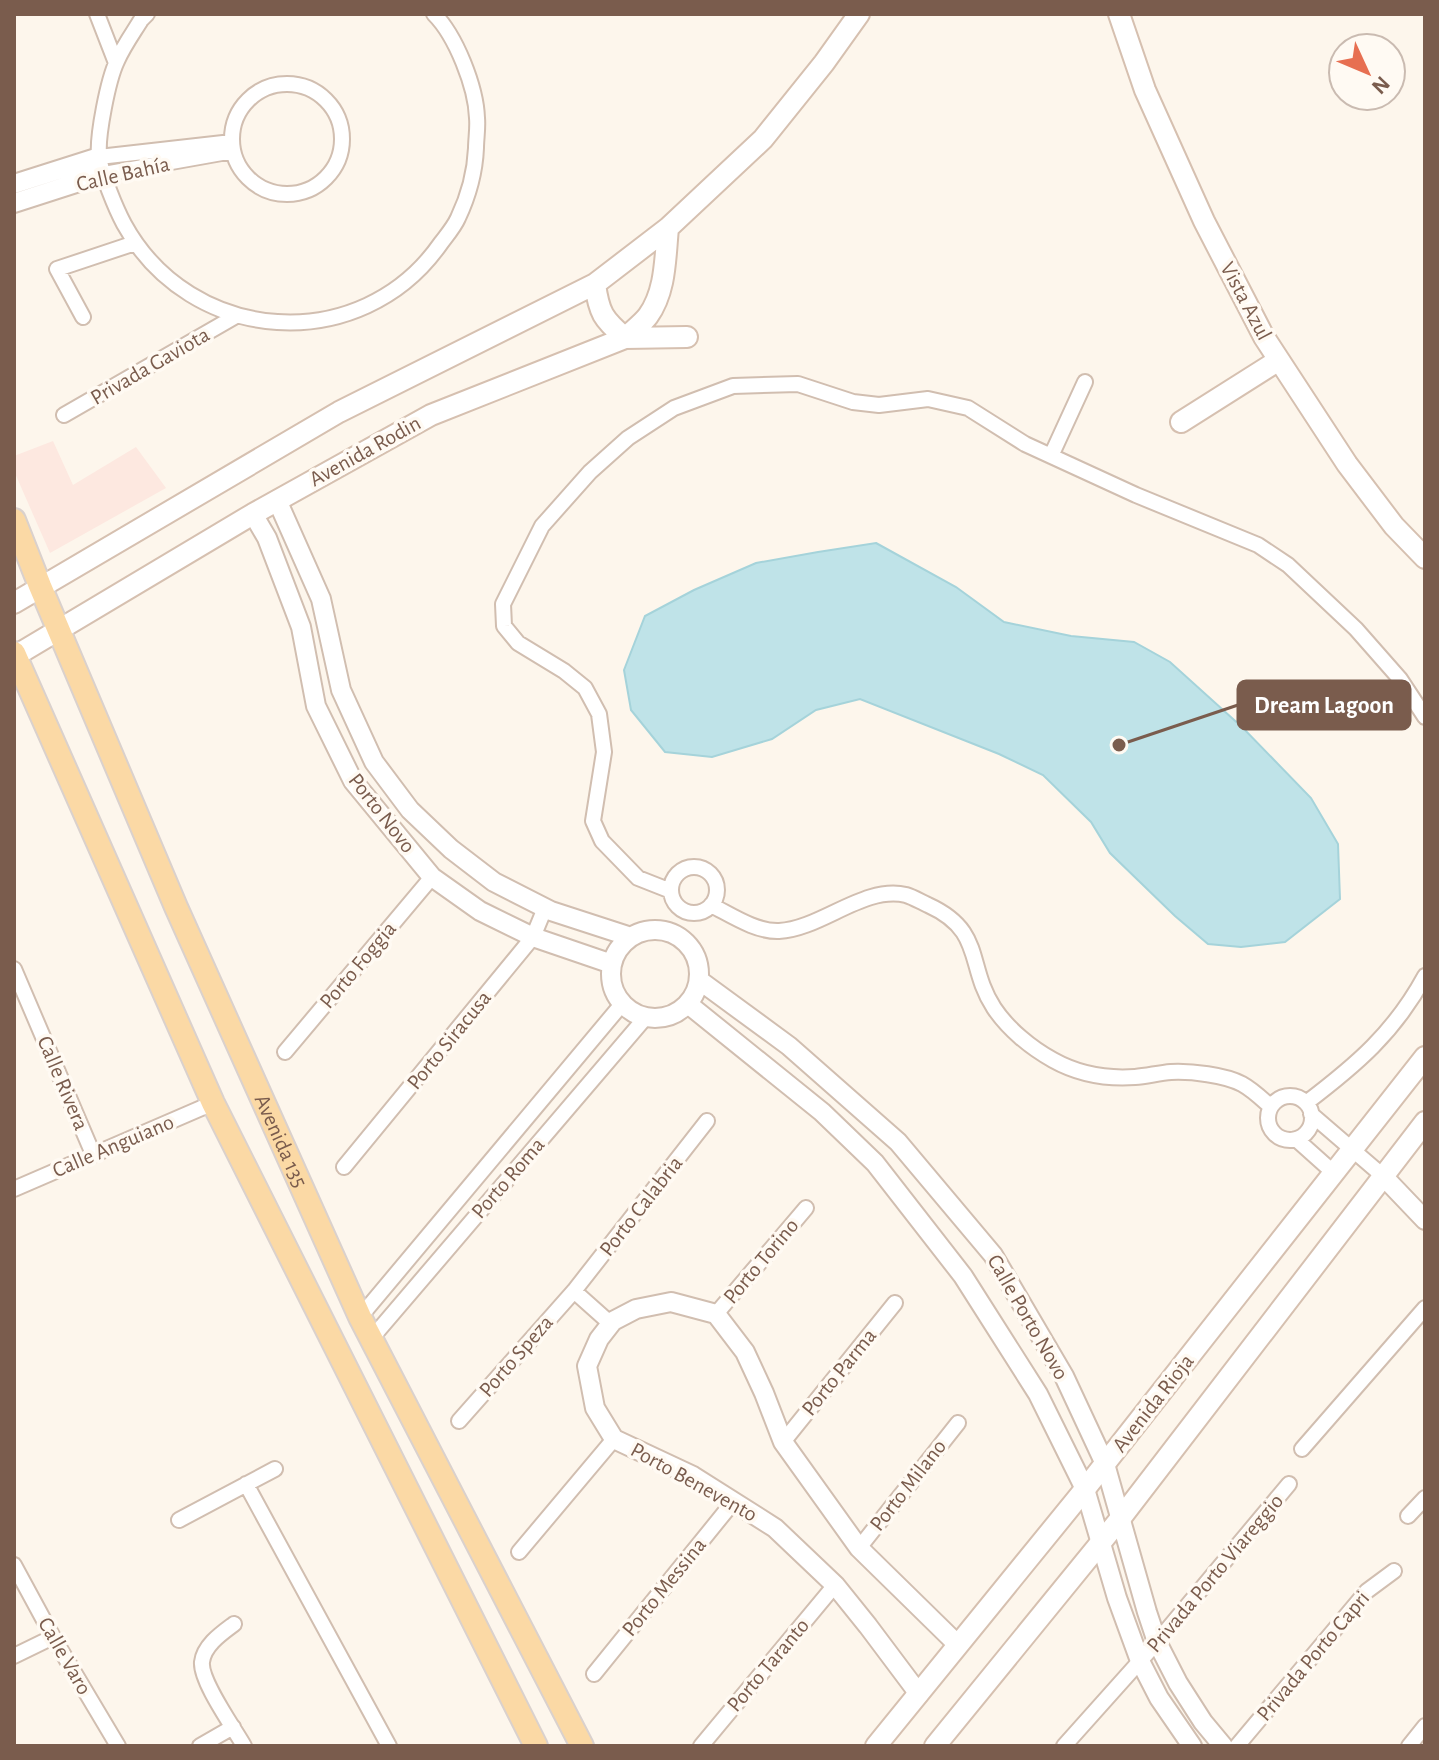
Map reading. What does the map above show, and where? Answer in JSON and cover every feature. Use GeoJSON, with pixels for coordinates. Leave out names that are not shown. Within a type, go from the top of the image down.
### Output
{"type":"FeatureCollection","features":[{"type":"Feature","properties":{"kind":"main road","name":"Avenida Rodin"},"geometry":{"type":"LineString","coordinates":[[14,603],[339,412],[595,284],[668,228],[763,139],[859,14]]}},
{"type":"Feature","properties":{"kind":"main road","name":"Vista Azul"},"geometry":{"type":"LineString","coordinates":[[1119,14],[1145,90],[1204,221],[1264,337],[1347,464],[1394,526],[1425,558]]}},
{"type":"Feature","properties":{"kind":"main road","name":"Avenida Rodin"},"geometry":{"type":"LineString","coordinates":[[14,655],[277,500],[431,415],[625,338],[647,317],[658,299],[664,275],[668,228]]}},
{"type":"Feature","properties":{"kind":"main road"},"geometry":{"type":"LineString","coordinates":[[595,284],[598,304],[607,323],[625,338],[687,337]]}},
{"type":"Feature","properties":{"kind":"main road"},"geometry":{"type":"LineString","coordinates":[[1181,422],[1279,360]]}},
{"type":"Feature","properties":{"kind":"main road","name":"Avenida 135"},"geometry":{"type":"LineString","coordinates":[[14,520],[183,921],[360,1317],[582,1746]]}},
{"type":"Feature","properties":{"kind":"main road","name":"Avenida 135"},"geometry":{"type":"LineString","coordinates":[[14,655],[213,1103],[536,1746]]}},
{"type":"Feature","properties":{"kind":"main road","name":"Avenida Rioja"},"geometry":{"type":"LineString","coordinates":[[876,1746],[1105,1464],[1425,1057]]}},
{"type":"Feature","properties":{"kind":"main road","name":"Avenida Rioja"},"geometry":{"type":"LineString","coordinates":[[935,1746],[1101,1544],[1425,1122]]}},
{"type":"Feature","properties":{"kind":"street"},"geometry":{"type":"LineString","coordinates":[[97,14],[116,63]]}},
{"type":"Feature","properties":{"kind":"street"},"geometry":{"type":"LineString","coordinates":[[147,14],[116,63],[102,115],[102,165],[115,208],[135,243],[163,275],[197,300],[236,316],[288,323],[340,316],[388,295],[428,262],[458,219],[475,169],[477,117],[466,66],[434,14]]}},
{"type":"Feature","properties":{"kind":"street"},"geometry":{"type":"LineString","coordinates":[[287,84],[305,87],[321,95],[333,108],[341,124],[343,141],[339,159],[330,175],[317,186],[301,193],[283,195],[266,191],[251,181],[239,168],[232,146],[234,124],[242,108],[254,95],[270,87],[287,84]]}},
{"type":"Feature","properties":{"kind":"street","name":"Calle Bahía"},"geometry":{"type":"LineString","coordinates":[[14,184],[102,165],[232,146]]}},
{"type":"Feature","properties":{"kind":"street","name":"Calle Bahía"},"geometry":{"type":"LineString","coordinates":[[14,203],[102,165]]}},
{"type":"Feature","properties":{"kind":"street"},"geometry":{"type":"LineString","coordinates":[[83,317],[57,269],[135,243]]}},
{"type":"Feature","properties":{"kind":"street","name":"Privada Gaviota"},"geometry":{"type":"LineString","coordinates":[[64,415],[236,316]]}},
{"type":"Feature","properties":{"kind":"street"},"geometry":{"type":"LineString","coordinates":[[1051,456],[1085,382]]}},
{"type":"Feature","properties":{"kind":"street"},"geometry":{"type":"LineString","coordinates":[[671,891],[638,878],[602,841],[593,821],[604,752],[599,714],[585,688],[564,671],[518,643],[504,626],[503,604],[542,526],[590,472],[628,438],[674,408],[733,386],[798,384],[853,402],[879,405],[928,399],[968,408],[1025,444],[1136,495],[1258,545],[1288,565],[1356,629],[1400,679],[1425,717]]}},
{"type":"Feature","properties":{"kind":"street","name":"Porto Novo"},"geometry":{"type":"LineString","coordinates":[[277,500],[321,599],[341,690],[374,762],[410,810],[451,849],[494,882],[545,908],[631,937]]}},
{"type":"Feature","properties":{"kind":"street","name":"Porto Novo"},"geometry":{"type":"LineString","coordinates":[[253,514],[267,538],[301,627],[316,706],[353,781],[432,877],[480,911],[533,937],[612,964]]}},
{"type":"Feature","properties":{"kind":"street"},"geometry":{"type":"LineString","coordinates":[[695,866],[709,871],[717,884],[716,899],[711,905],[698,913],[690,913],[677,905],[671,891],[675,876],[695,866]]}},
{"type":"Feature","properties":{"kind":"street","name":"Porto Foggia"},"geometry":{"type":"LineString","coordinates":[[285,1052],[432,877]]}},
{"type":"Feature","properties":{"kind":"street"},"geometry":{"type":"LineString","coordinates":[[711,905],[757,928],[779,931],[808,924],[876,895],[905,895],[947,913],[968,936],[994,1007],[1012,1029],[1055,1061],[1084,1073],[1110,1077],[1170,1072],[1203,1073],[1241,1083],[1271,1107]]}},
{"type":"Feature","properties":{"kind":"street","name":"Porto Siracusa"},"geometry":{"type":"LineString","coordinates":[[344,1167],[533,937],[545,908]]}},
{"type":"Feature","properties":{"kind":"street"},"geometry":{"type":"LineString","coordinates":[[658,929],[673,932],[685,940],[694,951],[699,965],[699,980],[688,1004],[661,1018],[633,1013],[622,1004],[611,979],[612,964],[622,944],[631,937],[644,930],[658,929]]}},
{"type":"Feature","properties":{"kind":"street","name":"Calle Rivera"},"geometry":{"type":"LineString","coordinates":[[14,969],[93,1154]]}},
{"type":"Feature","properties":{"kind":"street"},"geometry":{"type":"LineString","coordinates":[[1425,976],[1411,1002],[1388,1033],[1308,1109],[1308,1129],[1296,1139],[1283,1139],[1272,1131],[1268,1119],[1271,1107],[1279,1100],[1298,1098],[1308,1109],[1383,1176],[1425,1220]]}},
{"type":"Feature","properties":{"kind":"street","name":"Calle Porto Novo"},"geometry":{"type":"LineString","coordinates":[[699,980],[789,1046],[898,1142],[993,1255],[1064,1376],[1105,1464],[1157,1642],[1178,1683],[1223,1746]]}},
{"type":"Feature","properties":{"kind":"street","name":"Porto Roma"},"geometry":{"type":"LineString","coordinates":[[360,1317],[622,1004]]}},
{"type":"Feature","properties":{"kind":"street","name":"Calle Porto Novo"},"geometry":{"type":"LineString","coordinates":[[688,1004],[822,1112],[875,1163],[963,1276],[1038,1394],[1085,1489],[1140,1661],[1159,1698],[1192,1746]]}},
{"type":"Feature","properties":{"kind":"street","name":"Porto Roma"},"geometry":{"type":"LineString","coordinates":[[371,1339],[646,1017]]}},
{"type":"Feature","properties":{"kind":"street","name":"Calle Anguiano"},"geometry":{"type":"LineString","coordinates":[[14,1189],[213,1103]]}},
{"type":"Feature","properties":{"kind":"street","name":"Porto Calabria"},"geometry":{"type":"LineString","coordinates":[[574,1291],[707,1121]]}},
{"type":"Feature","properties":{"kind":"street"},"geometry":{"type":"LineString","coordinates":[[1296,1139],[1334,1173]]}},
{"type":"Feature","properties":{"kind":"street","name":"Porto Torino"},"geometry":{"type":"LineString","coordinates":[[716,1314],[806,1208]]}},
{"type":"Feature","properties":{"kind":"street"},"geometry":{"type":"LineString","coordinates":[[394,1277],[411,1292]]}},
{"type":"Feature","properties":{"kind":"street"},"geometry":{"type":"LineString","coordinates":[[574,1291],[611,1324],[636,1309],[671,1302],[716,1314],[745,1352],[783,1442],[859,1548],[958,1645]]}},
{"type":"Feature","properties":{"kind":"street","name":"Porto Speza"},"geometry":{"type":"LineString","coordinates":[[459,1421],[574,1291]]}},
{"type":"Feature","properties":{"kind":"street","name":"Porto Parma"},"geometry":{"type":"LineString","coordinates":[[783,1442],[895,1303]]}},
{"type":"Feature","properties":{"kind":"street"},"geometry":{"type":"LineString","coordinates":[[1302,1449],[1425,1308]]}},
{"type":"Feature","properties":{"kind":"street","name":"Porto Benevento"},"geometry":{"type":"LineString","coordinates":[[611,1324],[599,1339],[587,1366],[595,1408],[614,1439],[693,1476],[775,1528],[835,1585],[919,1694]]}},
{"type":"Feature","properties":{"kind":"street","name":"Porto Milano"},"geometry":{"type":"LineString","coordinates":[[859,1548],[958,1423]]}},
{"type":"Feature","properties":{"kind":"street"},"geometry":{"type":"LineString","coordinates":[[519,1552],[614,1439]]}},
{"type":"Feature","properties":{"kind":"street"},"geometry":{"type":"LineString","coordinates":[[179,1520],[275,1469]]}},
{"type":"Feature","properties":{"kind":"street"},"geometry":{"type":"LineString","coordinates":[[246,1484],[389,1746]]}},
{"type":"Feature","properties":{"kind":"street","name":"Privada Porto Viareggio"},"geometry":{"type":"LineString","coordinates":[[1064,1746],[1157,1642],[1289,1484]]}},
{"type":"Feature","properties":{"kind":"street"},"geometry":{"type":"LineString","coordinates":[[1408,1516],[1425,1498]]}},
{"type":"Feature","properties":{"kind":"street","name":"Porto Messina"},"geometry":{"type":"LineString","coordinates":[[594,1674],[734,1501]]}},
{"type":"Feature","properties":{"kind":"street","name":"Calle Varo"},"geometry":{"type":"LineString","coordinates":[[14,1565],[118,1746]]}},
{"type":"Feature","properties":{"kind":"street","name":"Privada Porto Capri"},"geometry":{"type":"LineString","coordinates":[[1237,1746],[1367,1591],[1394,1571]]}},
{"type":"Feature","properties":{"kind":"street","name":"Porto Taranto"},"geometry":{"type":"LineString","coordinates":[[701,1746],[835,1585]]}},
{"type":"Feature","properties":{"kind":"street"},"geometry":{"type":"LineString","coordinates":[[234,1624],[211,1643],[202,1662],[207,1683],[244,1746]]}},
{"type":"Feature","properties":{"kind":"street"},"geometry":{"type":"LineString","coordinates":[[14,1656],[53,1637]]}},
{"type":"Feature","properties":{"kind":"street"},"geometry":{"type":"LineString","coordinates":[[1409,1746],[1425,1726]]}},
{"type":"Feature","properties":{"kind":"street"},"geometry":{"type":"LineString","coordinates":[[200,1746],[233,1727]]}},
{"type":"Feature","properties":{"kind":"shaded area"},"geometry":{"type":"Polygon","coordinates":[[[53,441],[73,485],[136,447],[166,488],[50,553],[14,471],[14,456],[53,441]]]}},
{"type":"Feature","properties":{"kind":"water"},"geometry":{"type":"Polygon","coordinates":[[[876,543],[956,587],[1004,622],[1071,636],[1134,642],[1170,662],[1243,728],[1311,798],[1338,844],[1340,899],[1285,942],[1241,947],[1208,944],[1110,853],[1091,822],[1043,775],[999,754],[860,699],[816,710],[772,739],[712,757],[665,752],[631,710],[624,670],[645,616],[756,563],[876,543]]]}},
{"type":"Feature","properties":{"kind":"place","name":"Dream Lagoon"},"geometry":{"type":"Point","coordinates":[1119,745]}}]}
